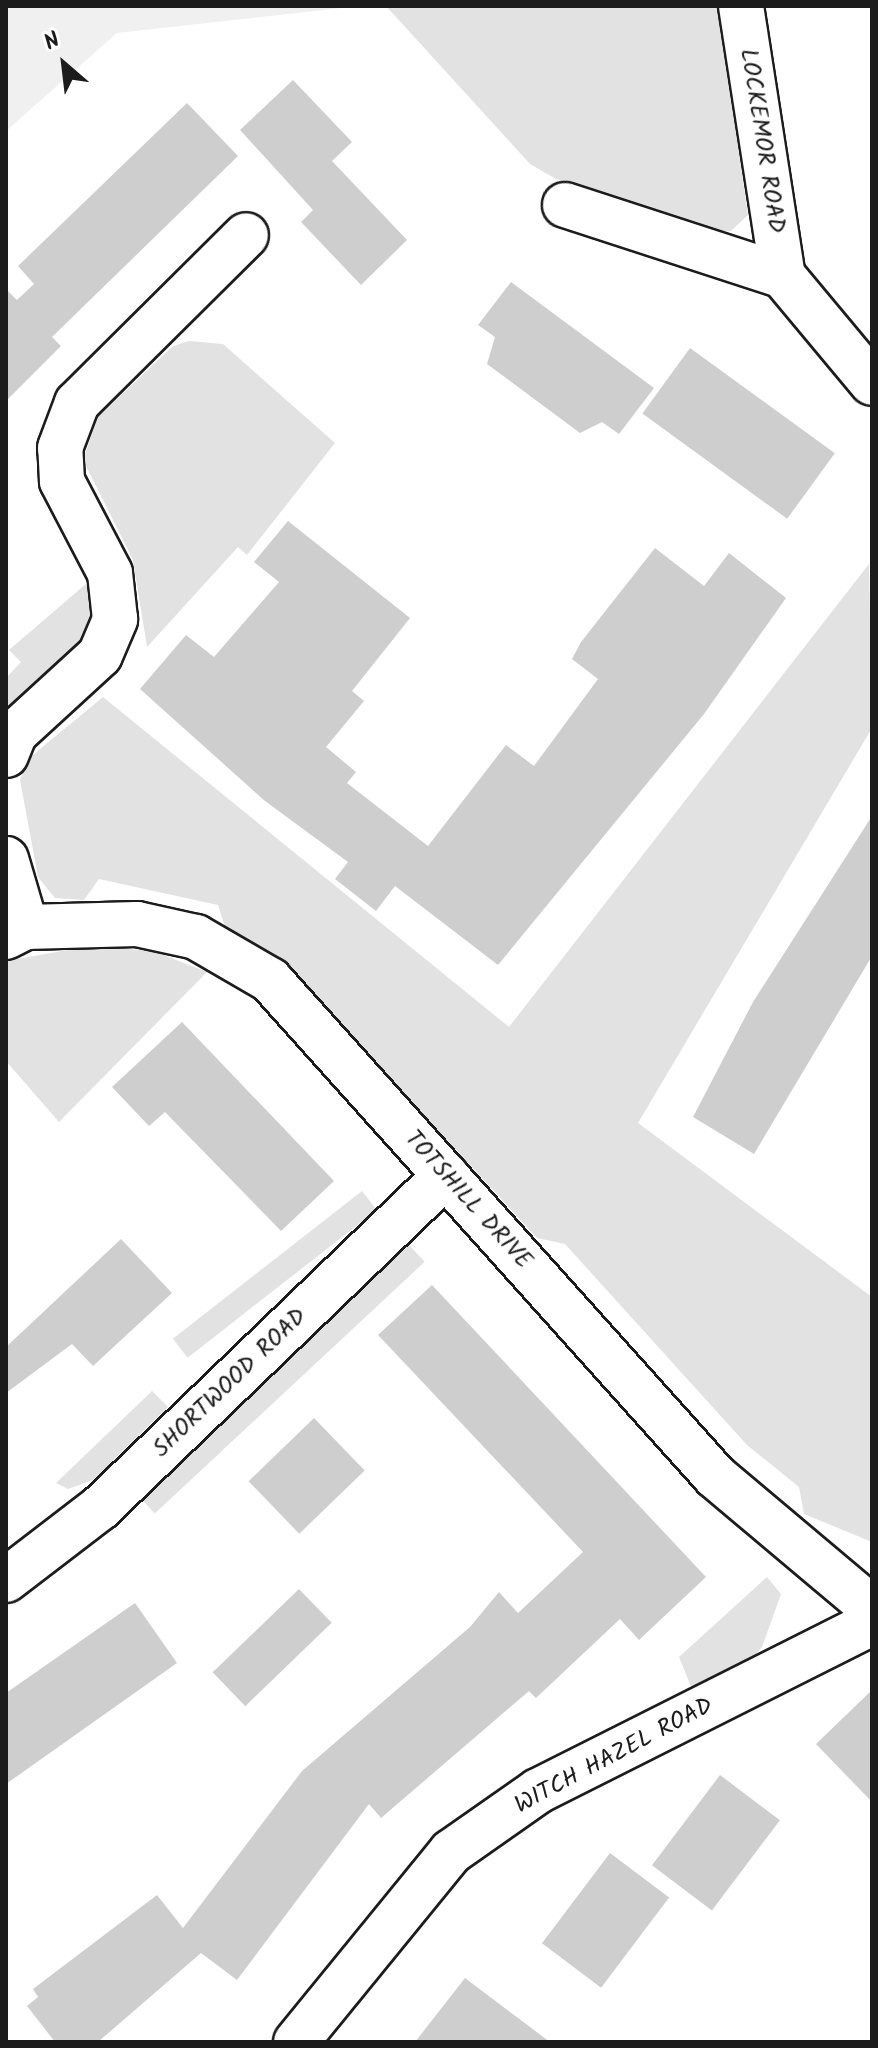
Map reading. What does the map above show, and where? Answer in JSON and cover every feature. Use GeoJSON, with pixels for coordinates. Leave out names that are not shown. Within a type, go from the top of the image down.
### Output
{"type":"FeatureCollection","features":[{"type":"Feature","properties":{"kind":"street","name":"LOCKEMOR ROAD"},"geometry":{"type":"LineString","coordinates":[[565,205],[783,276],[741,6]]}},
{"type":"Feature","properties":{"kind":"street"},"geometry":{"type":"LineString","coordinates":[[6,755],[15,733],[100,655],[115,619],[110,573],[62,481],[60,448],[77,403],[246,235]]}},
{"type":"Feature","properties":{"kind":"street"},"geometry":{"type":"LineString","coordinates":[[783,276],[872,383]]}},
{"type":"Feature","properties":{"kind":"street"},"geometry":{"type":"LineString","coordinates":[[6,859],[16,932]]}},
{"type":"Feature","properties":{"kind":"street","name":"TOTSHILL DRIVE"},"geometry":{"type":"LineString","coordinates":[[16,932],[137,924],[196,937],[245,962],[270,980],[715,1476],[872,1608]]}},
{"type":"Feature","properties":{"kind":"street","name":"SHORTWOOD ROAD"},"geometry":{"type":"LineString","coordinates":[[6,1580],[100,1508],[446,1175]]}},
{"type":"Feature","properties":{"kind":"street","name":"WITCH HAZEL ROAD"},"geometry":{"type":"LineString","coordinates":[[296,2042],[451,1852],[538,1791],[872,1623]]}},
{"type":"Feature","properties":{"kind":"shaded area"},"geometry":{"type":"Polygon","coordinates":[[[6,6],[360,6],[117,33],[6,131],[6,6]]]}},
{"type":"Feature","properties":{"kind":"shaded area"},"geometry":{"type":"Polygon","coordinates":[[[386,6],[717,6],[748,215],[731,231],[715,232],[556,179],[530,164],[386,6]]]}},
{"type":"Feature","properties":{"kind":"shaded area"},"geometry":{"type":"Polygon","coordinates":[[[189,341],[223,344],[335,443],[247,555],[238,547],[147,647],[133,560],[83,460],[98,417],[173,346],[189,341]]]}},
{"type":"Feature","properties":{"kind":"shaded area"},"geometry":{"type":"Polygon","coordinates":[[[869,564],[872,728],[638,1123],[872,1297],[872,1542],[804,1514],[799,1487],[747,1445],[565,1244],[537,1238],[292,971],[226,930],[218,905],[99,879],[84,900],[55,898],[38,877],[20,780],[28,759],[103,697],[509,1027],[869,564]]]}},
{"type":"Feature","properties":{"kind":"shaded area"},"geometry":{"type":"Polygon","coordinates":[[[87,583],[93,611],[78,647],[6,710],[6,678],[21,662],[9,650],[87,583]]]}},
{"type":"Feature","properties":{"kind":"shaded area"},"geometry":{"type":"Polygon","coordinates":[[[96,945],[156,952],[207,972],[59,1122],[6,1061],[6,961],[96,945]]]}},
{"type":"Feature","properties":{"kind":"shaded area"},"geometry":{"type":"Polygon","coordinates":[[[362,1191],[377,1210],[188,1358],[173,1339],[362,1191]]]}},
{"type":"Feature","properties":{"kind":"shaded area"},"geometry":{"type":"Polygon","coordinates":[[[409,1245],[425,1262],[155,1513],[139,1497],[409,1245]]]}},
{"type":"Feature","properties":{"kind":"shaded area"},"geometry":{"type":"Polygon","coordinates":[[[152,1391],[168,1407],[93,1480],[68,1489],[56,1483],[152,1391]]]}},
{"type":"Feature","properties":{"kind":"shaded area"},"geometry":{"type":"Polygon","coordinates":[[[767,1577],[781,1594],[762,1647],[749,1663],[692,1689],[679,1657],[767,1577]]]}},
{"type":"Feature","properties":{"kind":"building"},"geometry":{"type":"Polygon","coordinates":[[[293,80],[352,142],[332,161],[407,240],[361,285],[301,222],[313,210],[240,130],[293,80]]]}},
{"type":"Feature","properties":{"kind":"building"},"geometry":{"type":"Polygon","coordinates":[[[187,103],[238,156],[52,337],[61,346],[6,401],[6,289],[17,300],[34,284],[18,266],[187,103]]]}},
{"type":"Feature","properties":{"kind":"building"},"geometry":{"type":"Polygon","coordinates":[[[511,282],[654,388],[619,434],[602,422],[580,433],[487,364],[495,337],[478,325],[511,282]]]}},
{"type":"Feature","properties":{"kind":"building"},"geometry":{"type":"Polygon","coordinates":[[[690,348],[835,453],[787,519],[642,414],[690,348]]]}},
{"type":"Feature","properties":{"kind":"building"},"geometry":{"type":"Polygon","coordinates":[[[288,521],[410,618],[352,691],[364,701],[326,747],[356,772],[347,783],[428,846],[506,745],[534,766],[598,679],[572,659],[581,642],[655,548],[704,586],[729,553],[786,598],[704,714],[498,965],[395,886],[376,911],[335,879],[348,862],[265,801],[140,689],[186,635],[214,657],[279,582],[254,562],[288,521]]]}},
{"type":"Feature","properties":{"kind":"building"},"geometry":{"type":"Polygon","coordinates":[[[872,816],[872,956],[754,1154],[693,1117],[753,1002],[872,816]]]}},
{"type":"Feature","properties":{"kind":"building"},"geometry":{"type":"Polygon","coordinates":[[[182,1022],[334,1181],[281,1231],[165,1112],[149,1126],[112,1087],[182,1022]]]}},
{"type":"Feature","properties":{"kind":"building"},"geometry":{"type":"Polygon","coordinates":[[[121,1239],[172,1293],[93,1366],[72,1344],[6,1393],[6,1347],[121,1239]]]}},
{"type":"Feature","properties":{"kind":"building"},"geometry":{"type":"Polygon","coordinates":[[[432,1285],[706,1577],[639,1640],[620,1619],[536,1698],[529,1691],[381,1818],[369,1804],[237,1980],[201,1953],[98,2042],[55,2042],[27,2006],[38,1997],[33,1989],[157,1895],[183,1928],[302,1771],[470,1627],[499,1592],[518,1613],[583,1552],[378,1335],[432,1285]]]}},
{"type":"Feature","properties":{"kind":"building"},"geometry":{"type":"Polygon","coordinates":[[[314,1418],[365,1471],[299,1534],[249,1481],[314,1418]]]}},
{"type":"Feature","properties":{"kind":"building"},"geometry":{"type":"Polygon","coordinates":[[[299,1589],[332,1623],[245,1706],[213,1672],[299,1589]]]}},
{"type":"Feature","properties":{"kind":"building"},"geometry":{"type":"Polygon","coordinates":[[[135,1603],[177,1663],[6,1784],[6,1693],[135,1603]]]}},
{"type":"Feature","properties":{"kind":"building"},"geometry":{"type":"Polygon","coordinates":[[[872,1690],[872,1802],[816,1744],[872,1690]]]}},
{"type":"Feature","properties":{"kind":"building"},"geometry":{"type":"Polygon","coordinates":[[[720,1775],[780,1820],[712,1910],[652,1865],[720,1775]]]}},
{"type":"Feature","properties":{"kind":"building"},"geometry":{"type":"Polygon","coordinates":[[[610,1853],[669,1898],[601,1988],[542,1943],[610,1853]]]}},
{"type":"Feature","properties":{"kind":"building"},"geometry":{"type":"Polygon","coordinates":[[[465,1978],[550,2042],[415,2042],[465,1978]]]}}]}
